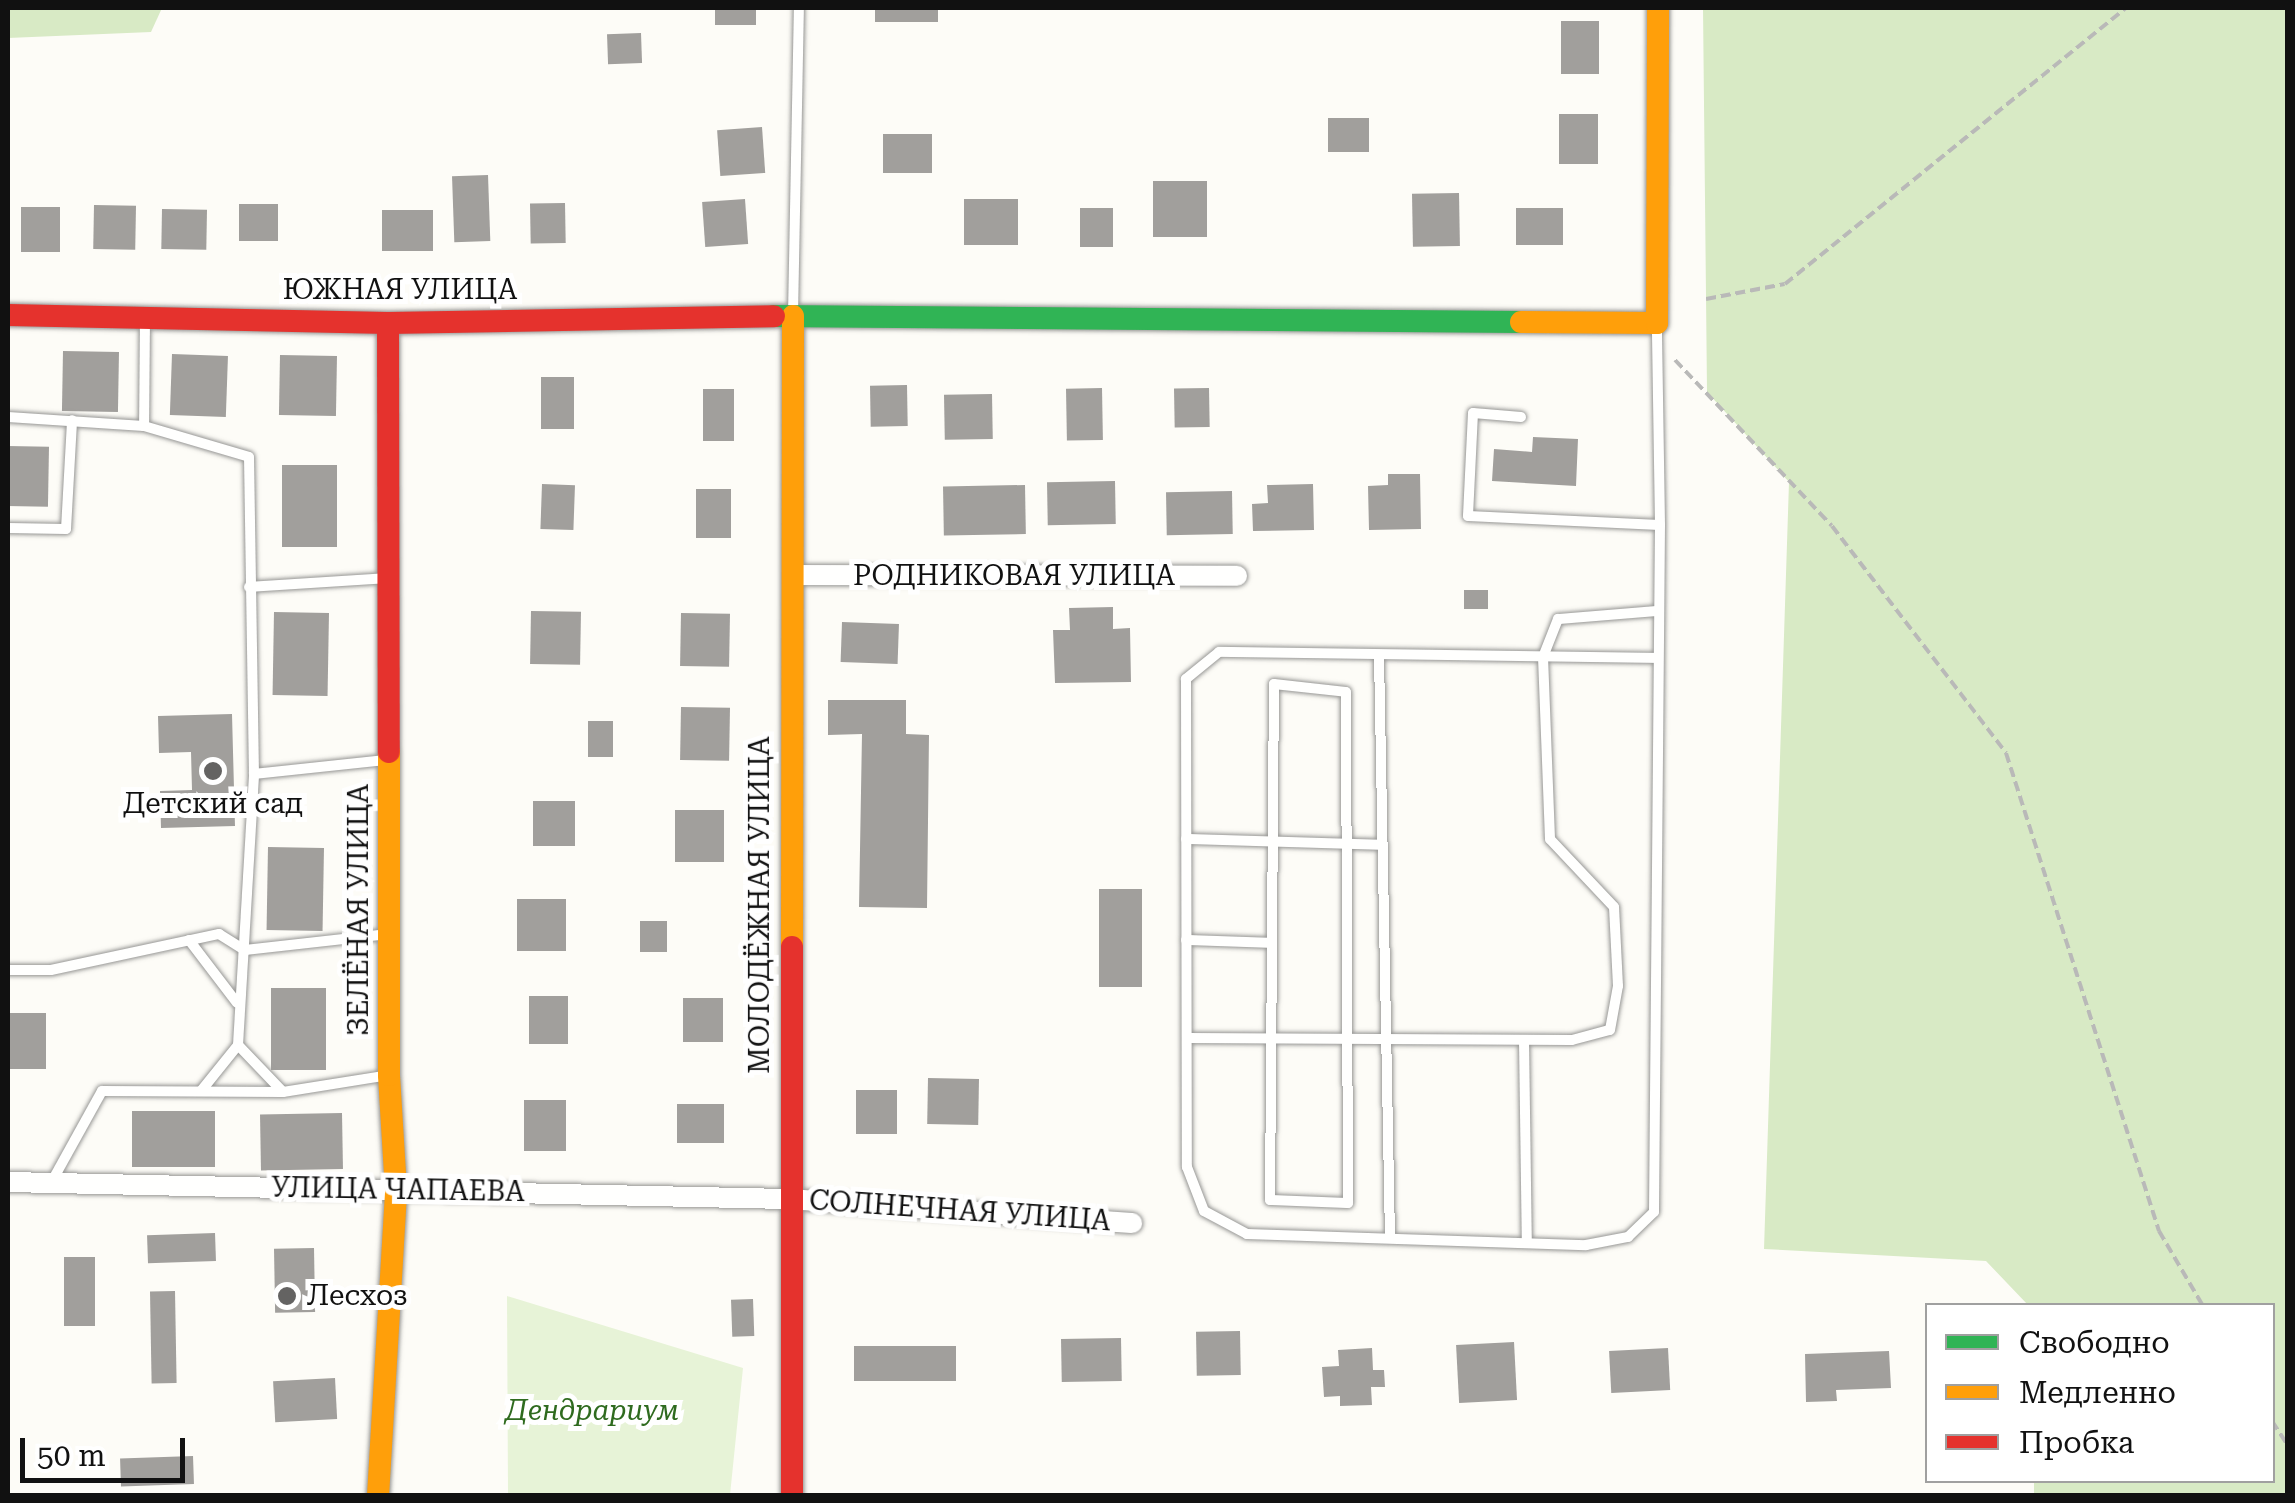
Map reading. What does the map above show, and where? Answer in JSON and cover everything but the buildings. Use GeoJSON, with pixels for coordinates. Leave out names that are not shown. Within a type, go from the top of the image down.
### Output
{"type":"FeatureCollection","features":[{"type":"Feature","properties":{"kind":"street"},"geometry":{"type":"LineString","coordinates":[[1658,8],[1658,332]]}},
{"type":"Feature","properties":{"kind":"street","name":"ЮЖНАЯ УЛИЦА"},"geometry":{"type":"LineString","coordinates":[[8,315],[388,323],[793,316],[1658,332]]}},
{"type":"Feature","properties":{"kind":"street","name":"МОЛОДЁЖНАЯ УЛИЦА"},"geometry":{"type":"LineString","coordinates":[[792,1496],[788,1199],[793,316]]}},
{"type":"Feature","properties":{"kind":"street","name":"ЗЕЛЁНАЯ УЛИЦА"},"geometry":{"type":"LineString","coordinates":[[378,1496],[396,1190],[390,1075],[388,323]]}},
{"type":"Feature","properties":{"kind":"street","name":"РОДНИКОВАЯ УЛИЦА"},"geometry":{"type":"LineString","coordinates":[[792,575],[1236,576]]}},
{"type":"Feature","properties":{"kind":"street","name":"УЛИЦА ЧАПАЕВА"},"geometry":{"type":"LineString","coordinates":[[8,1182],[788,1199]]}},
{"type":"Feature","properties":{"kind":"street","name":"СОЛНЕЧНАЯ УЛИЦА"},"geometry":{"type":"LineString","coordinates":[[788,1199],[1132,1223]]}},
{"type":"Feature","properties":{"kind":"lane"},"geometry":{"type":"LineString","coordinates":[[793,316],[800,8]]}},
{"type":"Feature","properties":{"kind":"lane"},"geometry":{"type":"LineString","coordinates":[[144,426],[146,318]]}},
{"type":"Feature","properties":{"kind":"lane"},"geometry":{"type":"LineString","coordinates":[[1658,332],[1660,526],[1654,1212],[1628,1237],[1586,1245],[1247,1234],[1204,1211],[1187,1168],[1186,680],[1219,652],[1658,658]]}},
{"type":"Feature","properties":{"kind":"lane"},"geometry":{"type":"LineString","coordinates":[[1522,417],[1474,413],[1468,516],[1660,526]]}},
{"type":"Feature","properties":{"kind":"lane"},"geometry":{"type":"LineString","coordinates":[[8,417],[144,426],[249,457],[254,774],[238,1045],[201,1091]]}},
{"type":"Feature","properties":{"kind":"lane"},"geometry":{"type":"LineString","coordinates":[[8,528],[66,528],[72,420]]}},
{"type":"Feature","properties":{"kind":"lane"},"geometry":{"type":"LineString","coordinates":[[249,587],[388,578]]}},
{"type":"Feature","properties":{"kind":"lane"},"geometry":{"type":"LineString","coordinates":[[1187,1038],[1572,1040],[1610,1030],[1618,986],[1614,907],[1550,839],[1544,657],[1558,619],[1658,611]]}},
{"type":"Feature","properties":{"kind":"lane"},"geometry":{"type":"LineString","coordinates":[[1379,655],[1390,1238]]}},
{"type":"Feature","properties":{"kind":"lane"},"geometry":{"type":"LineString","coordinates":[[1274,684],[1346,692],[1348,1203],[1270,1200],[1272,842],[1274,684]]}},
{"type":"Feature","properties":{"kind":"lane"},"geometry":{"type":"LineString","coordinates":[[254,774],[389,760]]}},
{"type":"Feature","properties":{"kind":"lane"},"geometry":{"type":"LineString","coordinates":[[1186,839],[1382,845]]}},
{"type":"Feature","properties":{"kind":"lane"},"geometry":{"type":"LineString","coordinates":[[8,970],[51,970],[219,934],[245,950],[389,934]]}},
{"type":"Feature","properties":{"kind":"lane"},"geometry":{"type":"LineString","coordinates":[[189,940],[238,1002]]}},
{"type":"Feature","properties":{"kind":"lane"},"geometry":{"type":"LineString","coordinates":[[1186,940],[1270,943]]}},
{"type":"Feature","properties":{"kind":"lane"},"geometry":{"type":"LineString","coordinates":[[1524,1040],[1527,1243]]}},
{"type":"Feature","properties":{"kind":"lane"},"geometry":{"type":"LineString","coordinates":[[238,1045],[283,1092]]}},
{"type":"Feature","properties":{"kind":"lane"},"geometry":{"type":"LineString","coordinates":[[51,1183],[102,1090],[283,1092],[390,1075]]}},
{"type":"Feature","properties":{"kind":"path"},"geometry":{"type":"LineString","coordinates":[[1706,299],[1785,284],[2126,8]]}},
{"type":"Feature","properties":{"kind":"path"},"geometry":{"type":"LineString","coordinates":[[1658,332],[1832,526],[2006,754],[2159,1231],[2201,1303]]}},
{"type":"Feature","properties":{"kind":"green space"},"geometry":{"type":"Polygon","coordinates":[[[8,8],[162,8],[151,32],[8,38],[8,8]]]}},
{"type":"Feature","properties":{"kind":"green space"},"geometry":{"type":"Polygon","coordinates":[[[1703,8],[2287,8],[2287,1495],[2034,1495],[2034,1483],[2275,1483],[2275,1303],[2026,1303],[1986,1261],[1764,1249],[1789,482],[1707,392],[1703,8]]]}},
{"type":"Feature","properties":{"kind":"green space","name":"Дендрариум"},"geometry":{"type":"Polygon","coordinates":[[[507,1296],[743,1368],[730,1495],[508,1495],[507,1296]]]}},
{"type":"Feature","properties":{"kind":"traffic: fast"},"geometry":{"type":"LineString","coordinates":[[774,316],[1521,322]]}},
{"type":"Feature","properties":{"kind":"traffic: slow"},"geometry":{"type":"LineString","coordinates":[[1521,322],[1657,323],[1658,8]]}},
{"type":"Feature","properties":{"kind":"traffic: slow"},"geometry":{"type":"LineString","coordinates":[[792,947],[793,316]]}},
{"type":"Feature","properties":{"kind":"traffic: slow"},"geometry":{"type":"LineString","coordinates":[[378,1496],[396,1190],[389,1075],[389,752]]}},
{"type":"Feature","properties":{"kind":"traffic: jam"},"geometry":{"type":"LineString","coordinates":[[8,315],[388,323],[774,316]]}},
{"type":"Feature","properties":{"kind":"traffic: jam"},"geometry":{"type":"LineString","coordinates":[[388,323],[389,752]]}},
{"type":"Feature","properties":{"kind":"traffic: jam"},"geometry":{"type":"LineString","coordinates":[[792,947],[792,1496]]}},
{"type":"Feature","properties":{"kind":"place","name":"Детский сад"},"geometry":{"type":"Point","coordinates":[213,771]}},
{"type":"Feature","properties":{"kind":"place","name":"Лесхоз"},"geometry":{"type":"Point","coordinates":[287,1296]}}]}
